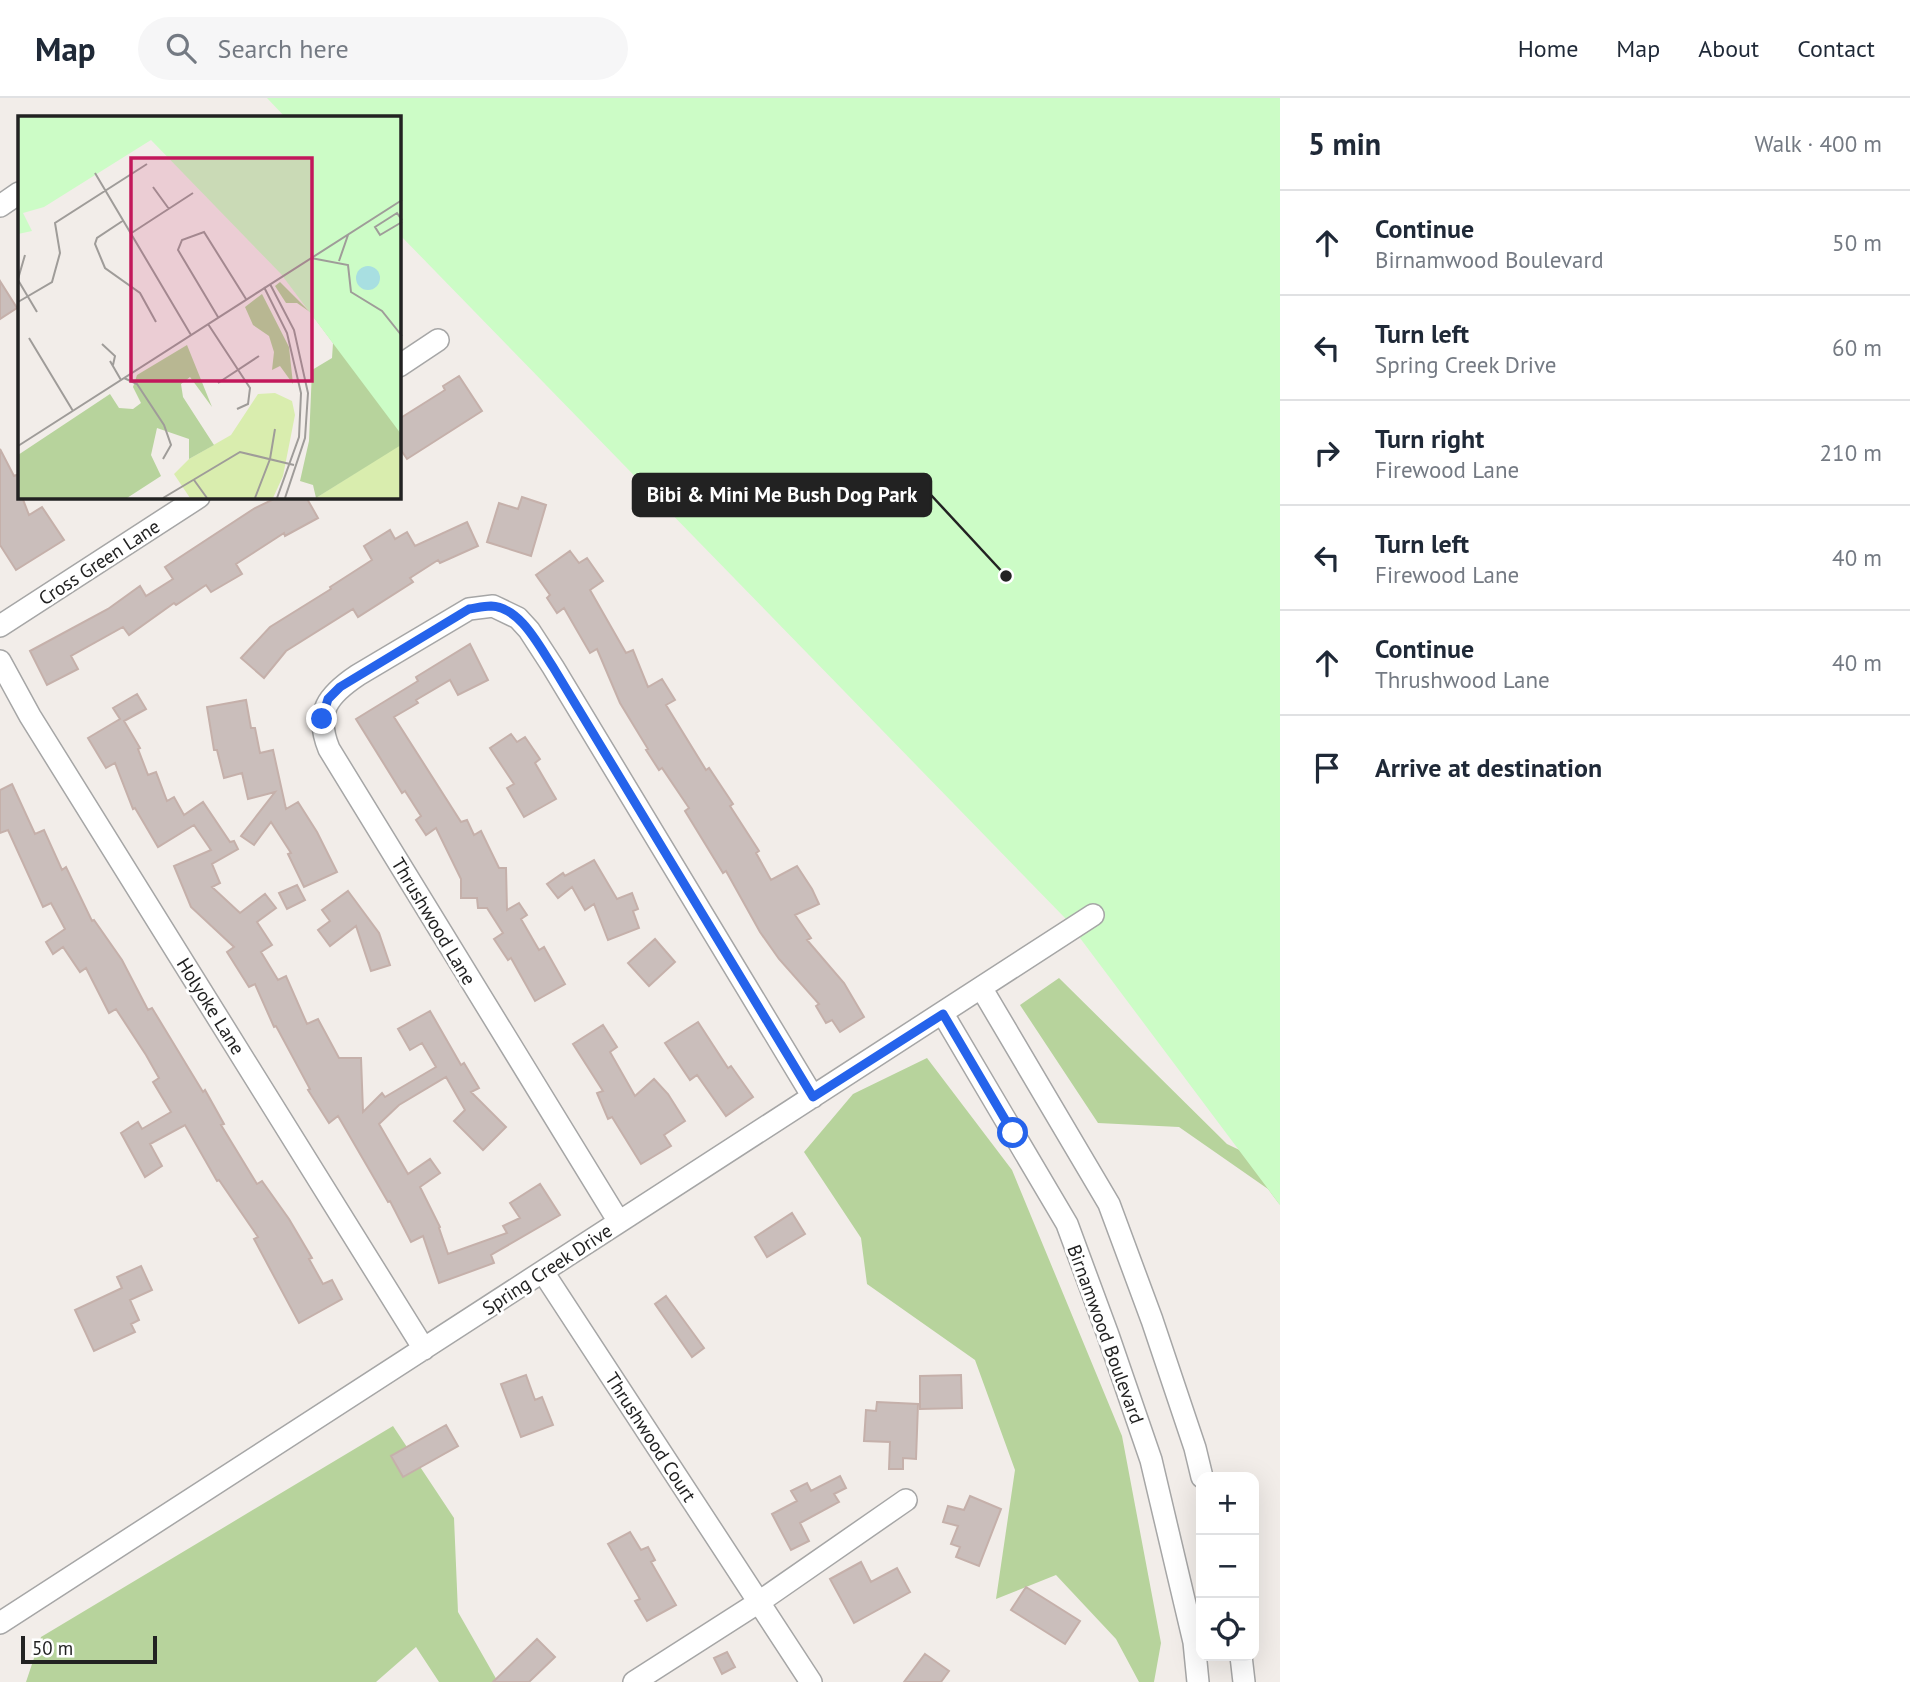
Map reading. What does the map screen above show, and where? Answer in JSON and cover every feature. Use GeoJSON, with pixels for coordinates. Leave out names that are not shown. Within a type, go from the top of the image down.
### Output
{"type":"FeatureCollection","features":[{"type":"Feature","properties":{"kind":"street"},"geometry":{"type":"LineString","coordinates":[[0,206],[18,194]]}},
{"type":"Feature","properties":{"kind":"street"},"geometry":{"type":"LineString","coordinates":[[401,365],[438,340]]}},
{"type":"Feature","properties":{"kind":"street","name":"Cross Green Lane"},"geometry":{"type":"LineString","coordinates":[[0,626],[196,499]]}},
{"type":"Feature","properties":{"kind":"street","name":"Thrushwood Lane"},"geometry":{"type":"LineString","coordinates":[[619,1222],[329,749],[323,734],[322,719],[328,699],[340,687],[469,609],[493,606],[518,618],[529,630],[813,1097]]}},
{"type":"Feature","properties":{"kind":"street","name":"Holyoke Lane"},"geometry":{"type":"LineString","coordinates":[[0,662],[30,716],[424,1349]]}},
{"type":"Feature","properties":{"kind":"street","name":"Spring Creek Drive"},"geometry":{"type":"LineString","coordinates":[[0,1623],[1093,915]]}},
{"type":"Feature","properties":{"kind":"street"},"geometry":{"type":"LineString","coordinates":[[982,989],[1109,1204],[1156,1332],[1201,1472]]}},
{"type":"Feature","properties":{"kind":"street","name":"Birnamwood Boulevard"},"geometry":{"type":"LineString","coordinates":[[943,1014],[1072,1236],[1151,1460],[1194,1642],[1198,1682]]}},
{"type":"Feature","properties":{"kind":"street","name":"Thrushwood Court"},"geometry":{"type":"LineString","coordinates":[[543,1272],[811,1682]]}},
{"type":"Feature","properties":{"kind":"street"},"geometry":{"type":"LineString","coordinates":[[634,1682],[759,1602],[906,1500]]}},
{"type":"Feature","properties":{"kind":"street"},"geometry":{"type":"LineString","coordinates":[[1242,1661],[1244,1682]]}},
{"type":"Feature","properties":{"kind":"green space"},"geometry":{"type":"Polygon","coordinates":[[[267,98],[1280,98],[1280,1205],[1065,918],[401,236],[401,116],[284,116],[267,98]]]}},
{"type":"Feature","properties":{"kind":"green space"},"geometry":{"type":"Polygon","coordinates":[[[1059,978],[1227,1144],[1258,1159],[1280,1205],[1268,1189],[1179,1127],[1098,1123],[1020,1005],[1059,978]]]}},
{"type":"Feature","properties":{"kind":"green space"},"geometry":{"type":"Polygon","coordinates":[[[927,1058],[1012,1170],[1122,1436],[1161,1643],[1154,1682],[1139,1682],[1116,1639],[1056,1575],[996,1599],[1015,1470],[975,1360],[867,1284],[861,1238],[804,1152],[853,1094],[927,1058]]]}},
{"type":"Feature","properties":{"kind":"green space"},"geometry":{"type":"Polygon","coordinates":[[[393,1426],[454,1518],[458,1612],[498,1682],[439,1682],[416,1647],[376,1682],[26,1682],[41,1637],[393,1426]]]}},
{"type":"Feature","properties":{"kind":"building"},"geometry":{"type":"Polygon","coordinates":[[[0,281],[17,308],[0,319],[0,281]]]}},
{"type":"Feature","properties":{"kind":"building"},"geometry":{"type":"Polygon","coordinates":[[[459,376],[482,411],[407,459],[401,450],[401,418],[445,390],[443,386],[459,376]]]}},
{"type":"Feature","properties":{"kind":"building"},"geometry":{"type":"Polygon","coordinates":[[[0,449],[14,476],[18,474],[18,499],[23,499],[29,515],[42,507],[64,540],[16,570],[0,545],[0,449]]]}},
{"type":"Feature","properties":{"kind":"building"},"geometry":{"type":"Polygon","coordinates":[[[522,497],[546,505],[531,556],[487,542],[499,503],[518,509],[522,497]]]}},
{"type":"Feature","properties":{"kind":"building"},"geometry":{"type":"Polygon","coordinates":[[[274,499],[307,499],[318,518],[285,536],[284,533],[236,564],[242,574],[211,592],[206,585],[176,605],[174,603],[129,635],[123,627],[71,656],[78,669],[47,685],[30,651],[108,609],[140,586],[146,596],[173,579],[165,567],[255,508],[274,499]]]}},
{"type":"Feature","properties":{"kind":"building"},"geometry":{"type":"Polygon","coordinates":[[[467,522],[478,546],[440,563],[438,560],[410,578],[413,582],[358,617],[353,609],[286,651],[264,678],[241,658],[270,627],[372,560],[364,546],[390,530],[395,539],[407,532],[415,546],[467,522]]]}},
{"type":"Feature","properties":{"kind":"building"},"geometry":{"type":"Polygon","coordinates":[[[570,551],[579,563],[587,558],[603,581],[590,590],[626,653],[633,650],[648,687],[662,679],[675,700],[666,705],[706,770],[709,768],[733,804],[730,806],[759,851],[756,853],[771,880],[797,866],[812,889],[819,904],[795,915],[811,938],[807,940],[844,983],[864,1017],[840,1032],[832,1020],[826,1023],[816,1006],[819,1004],[779,959],[760,932],[726,871],[723,873],[685,811],[689,808],[662,768],[659,770],[646,750],[648,749],[620,703],[597,649],[590,653],[564,608],[557,613],[547,598],[550,595],[536,575],[570,551]]]}},
{"type":"Feature","properties":{"kind":"building"},"geometry":{"type":"Polygon","coordinates":[[[470,644],[488,680],[458,695],[450,680],[394,717],[461,822],[467,820],[474,835],[481,831],[499,868],[506,868],[507,910],[519,903],[527,915],[521,919],[539,950],[544,947],[565,984],[535,1001],[511,958],[508,960],[494,939],[503,933],[487,908],[478,908],[477,898],[461,898],[461,879],[436,828],[426,835],[416,820],[421,816],[405,791],[402,793],[356,719],[418,681],[416,677],[470,644]]]}},
{"type":"Feature","properties":{"kind":"building"},"geometry":{"type":"Polygon","coordinates":[[[137,694],[146,709],[124,721],[140,748],[138,749],[148,775],[156,772],[167,801],[174,797],[184,815],[203,802],[230,842],[234,841],[238,849],[212,864],[220,883],[212,887],[240,913],[265,894],[276,908],[257,922],[272,945],[261,952],[278,980],[286,976],[307,1024],[318,1019],[339,1058],[361,1058],[363,1112],[382,1093],[385,1097],[436,1067],[422,1043],[410,1050],[398,1029],[430,1011],[461,1065],[464,1063],[479,1088],[471,1092],[506,1127],[483,1150],[454,1121],[465,1110],[446,1077],[399,1105],[379,1124],[408,1174],[430,1159],[440,1173],[420,1187],[440,1227],[448,1254],[507,1233],[503,1226],[520,1218],[510,1203],[540,1184],[560,1215],[491,1255],[494,1263],[439,1283],[423,1236],[411,1242],[390,1201],[388,1202],[338,1116],[329,1123],[308,1090],[310,1089],[276,1026],[274,1027],[255,984],[249,987],[227,952],[234,947],[191,907],[174,866],[211,850],[194,825],[158,847],[135,808],[133,809],[115,763],[106,768],[88,738],[120,719],[113,708],[137,694]]]}},
{"type":"Feature","properties":{"kind":"building"},"geometry":{"type":"Polygon","coordinates":[[[246,700],[251,728],[255,728],[260,753],[273,750],[286,809],[298,802],[337,872],[304,887],[288,854],[291,853],[271,822],[254,845],[241,836],[275,792],[248,799],[242,773],[224,778],[217,750],[214,750],[207,707],[246,700]]]}},
{"type":"Feature","properties":{"kind":"building"},"geometry":{"type":"Polygon","coordinates":[[[511,734],[517,742],[525,737],[540,759],[535,763],[556,799],[524,817],[507,788],[514,784],[490,748],[511,734]]]}},
{"type":"Feature","properties":{"kind":"building"},"geometry":{"type":"Polygon","coordinates":[[[12,784],[35,834],[44,830],[62,870],[66,867],[92,921],[94,920],[122,960],[148,1010],[152,1008],[203,1092],[205,1090],[224,1124],[221,1125],[257,1184],[262,1181],[289,1219],[312,1258],[309,1259],[323,1284],[332,1280],[342,1299],[299,1323],[254,1239],[258,1237],[219,1180],[217,1181],[185,1125],[150,1144],[162,1166],[145,1177],[121,1133],[138,1122],[142,1129],[171,1112],[153,1082],[159,1078],[146,1055],[116,1009],[109,1013],[86,968],[80,972],[63,947],[53,954],[46,942],[65,929],[51,903],[43,907],[8,830],[0,833],[0,790],[12,784]]]}},
{"type":"Feature","properties":{"kind":"building"},"geometry":{"type":"Polygon","coordinates":[[[594,860],[617,899],[632,893],[638,909],[633,911],[639,928],[608,940],[594,904],[585,910],[572,887],[558,898],[547,884],[563,873],[565,876],[594,860]]]}},
{"type":"Feature","properties":{"kind":"building"},"geometry":{"type":"Polygon","coordinates":[[[297,885],[305,900],[287,909],[279,893],[297,885]]]}},
{"type":"Feature","properties":{"kind":"building"},"geometry":{"type":"Polygon","coordinates":[[[348,891],[379,933],[390,965],[371,971],[356,926],[330,946],[318,930],[330,921],[322,910],[348,891]]]}},
{"type":"Feature","properties":{"kind":"building"},"geometry":{"type":"Polygon","coordinates":[[[655,939],[675,962],[649,986],[628,963],[655,939]]]}},
{"type":"Feature","properties":{"kind":"building"},"geometry":{"type":"Polygon","coordinates":[[[698,1022],[728,1068],[731,1066],[753,1097],[726,1116],[697,1075],[690,1080],[665,1043],[698,1022]]]}},
{"type":"Feature","properties":{"kind":"building"},"geometry":{"type":"Polygon","coordinates":[[[603,1025],[617,1047],[610,1052],[635,1096],[654,1079],[668,1094],[685,1121],[664,1135],[671,1146],[641,1164],[612,1117],[608,1119],[597,1093],[603,1091],[573,1044],[603,1025]]]}},
{"type":"Feature","properties":{"kind":"building"},"geometry":{"type":"Polygon","coordinates":[[[792,1213],[805,1234],[767,1257],[755,1237],[792,1213]]]}},
{"type":"Feature","properties":{"kind":"building"},"geometry":{"type":"Polygon","coordinates":[[[141,1266],[152,1290],[130,1300],[139,1320],[131,1324],[135,1332],[94,1351],[75,1310],[122,1288],[117,1277],[141,1266]]]}},
{"type":"Feature","properties":{"kind":"building"},"geometry":{"type":"Polygon","coordinates":[[[666,1296],[704,1348],[692,1357],[655,1304],[666,1296]]]}},
{"type":"Feature","properties":{"kind":"building"},"geometry":{"type":"Polygon","coordinates":[[[526,1375],[535,1400],[542,1397],[553,1425],[521,1437],[501,1384],[526,1375]]]}},
{"type":"Feature","properties":{"kind":"building"},"geometry":{"type":"Polygon","coordinates":[[[961,1375],[962,1408],[920,1409],[920,1376],[961,1375]]]}},
{"type":"Feature","properties":{"kind":"building"},"geometry":{"type":"Polygon","coordinates":[[[877,1402],[918,1404],[916,1459],[903,1458],[903,1469],[889,1469],[890,1442],[864,1441],[866,1410],[876,1411],[877,1402]]]}},
{"type":"Feature","properties":{"kind":"building"},"geometry":{"type":"Polygon","coordinates":[[[446,1425],[458,1446],[403,1477],[391,1456],[446,1425]]]}},
{"type":"Feature","properties":{"kind":"building"},"geometry":{"type":"Polygon","coordinates":[[[840,1476],[846,1488],[834,1494],[839,1502],[800,1523],[809,1541],[791,1550],[772,1514],[797,1501],[791,1491],[807,1483],[811,1491],[840,1476]]]}},
{"type":"Feature","properties":{"kind":"building"},"geometry":{"type":"Polygon","coordinates":[[[970,1496],[1001,1509],[979,1566],[956,1557],[960,1547],[951,1544],[958,1526],[943,1522],[948,1506],[964,1510],[970,1496]]]}},
{"type":"Feature","properties":{"kind":"building"},"geometry":{"type":"Polygon","coordinates":[[[630,1532],[641,1550],[648,1547],[655,1560],[651,1562],[676,1605],[647,1621],[635,1601],[640,1599],[608,1544],[630,1532]]]}},
{"type":"Feature","properties":{"kind":"building"},"geometry":{"type":"Polygon","coordinates":[[[861,1562],[871,1582],[897,1568],[910,1592],[854,1623],[830,1579],[861,1562]]]}},
{"type":"Feature","properties":{"kind":"building"},"geometry":{"type":"Polygon","coordinates":[[[1026,1587],[1080,1621],[1065,1644],[1011,1610],[1026,1587]]]}},
{"type":"Feature","properties":{"kind":"building"},"geometry":{"type":"Polygon","coordinates":[[[537,1639],[555,1657],[529,1682],[493,1682],[537,1639]]]}},
{"type":"Feature","properties":{"kind":"building"},"geometry":{"type":"Polygon","coordinates":[[[727,1652],[735,1667],[722,1674],[714,1658],[727,1652]]]}},
{"type":"Feature","properties":{"kind":"building"},"geometry":{"type":"Polygon","coordinates":[[[925,1654],[949,1671],[941,1682],[904,1682],[925,1654]]]}},
{"type":"Feature","properties":{"kind":"place","name":"Bibi & Mini Me Bush Dog Park"},"geometry":{"type":"Point","coordinates":[1006,576]}},
{"type":"Feature","properties":{"kind":"route"},"geometry":{"type":"LineString","coordinates":[[322,719],[328,699],[340,687],[469,609],[493,606],[518,618],[553,667],[813,1097],[943,1014],[1013,1133]]}}]}
